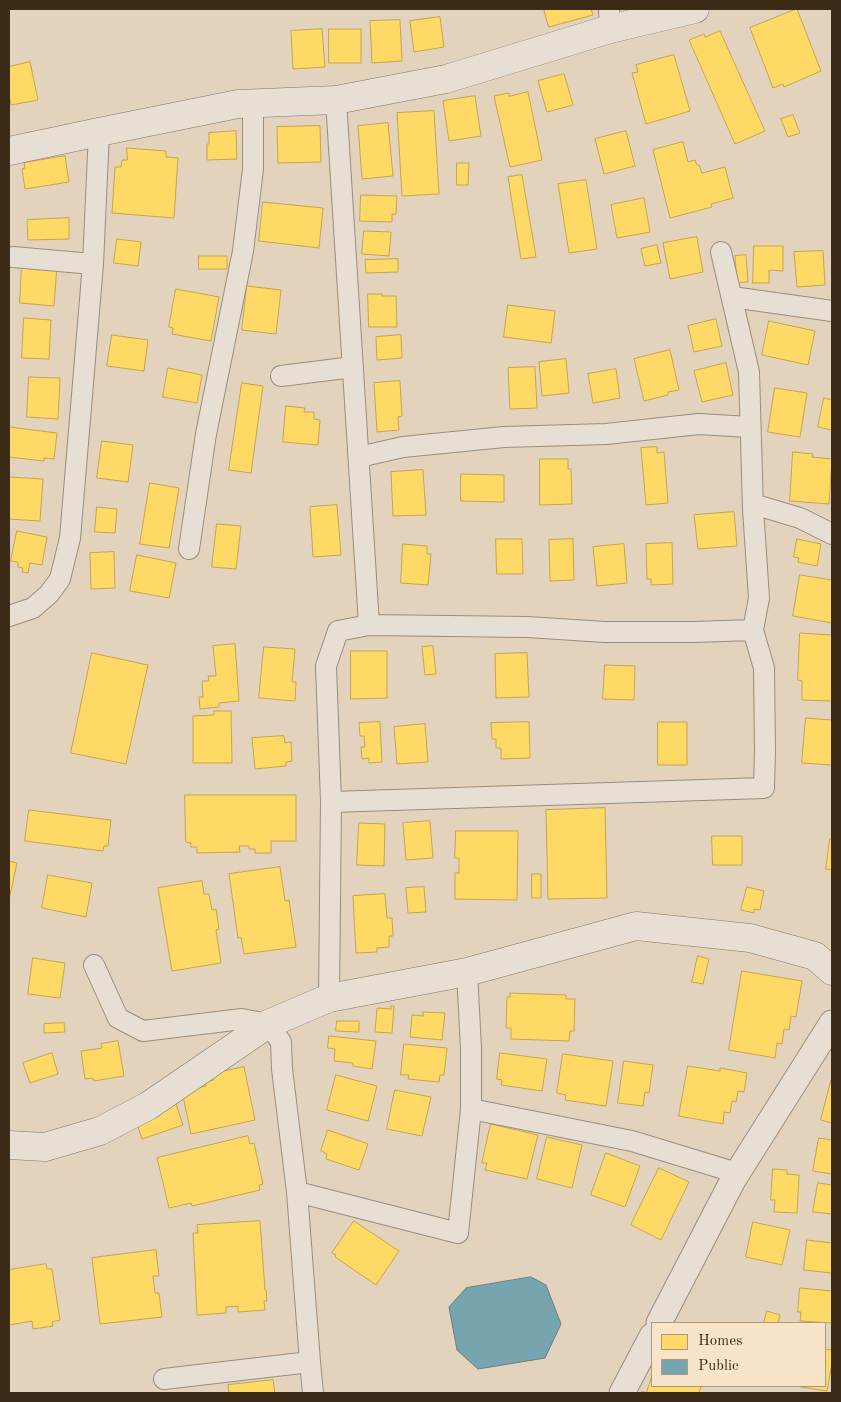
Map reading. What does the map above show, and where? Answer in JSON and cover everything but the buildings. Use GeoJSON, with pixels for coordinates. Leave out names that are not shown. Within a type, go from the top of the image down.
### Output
{"type":"FeatureCollection","features":[{"type":"Feature","properties":{"kind":"main road"},"geometry":{"type":"LineString","coordinates":[[9,152],[238,104],[336,100],[446,79],[610,19],[695,9]]}},
{"type":"Feature","properties":{"kind":"main road"},"geometry":{"type":"LineString","coordinates":[[9,1145],[45,1147],[100,1131],[148,1106],[268,1024],[329,998],[467,972],[636,926],[750,938],[815,956],[832,972]]}},
{"type":"Feature","properties":{"kind":"street"},"geometry":{"type":"LineString","coordinates":[[336,100],[369,625]]}},
{"type":"Feature","properties":{"kind":"street"},"geometry":{"type":"LineString","coordinates":[[189,549],[206,434],[243,251],[253,169],[253,104]]}},
{"type":"Feature","properties":{"kind":"street"},"geometry":{"type":"LineString","coordinates":[[9,616],[33,608],[50,594],[60,579],[70,538],[93,264],[98,132]]}},
{"type":"Feature","properties":{"kind":"street"},"geometry":{"type":"LineString","coordinates":[[331,802],[764,788],[764,668],[753,630],[759,598],[749,427],[749,372],[720,252]]}},
{"type":"Feature","properties":{"kind":"street"},"geometry":{"type":"LineString","coordinates":[[13,257],[93,264]]}},
{"type":"Feature","properties":{"kind":"street"},"geometry":{"type":"LineString","coordinates":[[732,298],[832,311]]}},
{"type":"Feature","properties":{"kind":"street"},"geometry":{"type":"LineString","coordinates":[[281,376],[353,368]]}},
{"type":"Feature","properties":{"kind":"street"},"geometry":{"type":"LineString","coordinates":[[359,457],[403,447],[504,437],[606,434],[699,424],[749,427]]}},
{"type":"Feature","properties":{"kind":"street"},"geometry":{"type":"LineString","coordinates":[[753,504],[800,518],[832,534]]}},
{"type":"Feature","properties":{"kind":"street"},"geometry":{"type":"LineString","coordinates":[[329,998],[331,802],[326,666],[338,631],[369,625],[527,627],[605,632],[753,630]]}},
{"type":"Feature","properties":{"kind":"street"},"geometry":{"type":"LineString","coordinates":[[94,965],[118,1018],[143,1031],[242,1019],[268,1024],[281,1042],[282,1069],[297,1192],[313,1393]]}},
{"type":"Feature","properties":{"kind":"street"},"geometry":{"type":"LineString","coordinates":[[297,1192],[458,1233],[471,1109],[471,1048],[467,972]]}},
{"type":"Feature","properties":{"kind":"street"},"geometry":{"type":"LineString","coordinates":[[660,1322],[737,1173],[832,1024]]}},
{"type":"Feature","properties":{"kind":"street"},"geometry":{"type":"LineString","coordinates":[[471,1109],[632,1141],[737,1173]]}},
{"type":"Feature","properties":{"kind":"street"},"geometry":{"type":"LineString","coordinates":[[622,1393],[651,1338]]}},
{"type":"Feature","properties":{"kind":"street"},"geometry":{"type":"LineString","coordinates":[[164,1380],[310,1362]]}}]}
